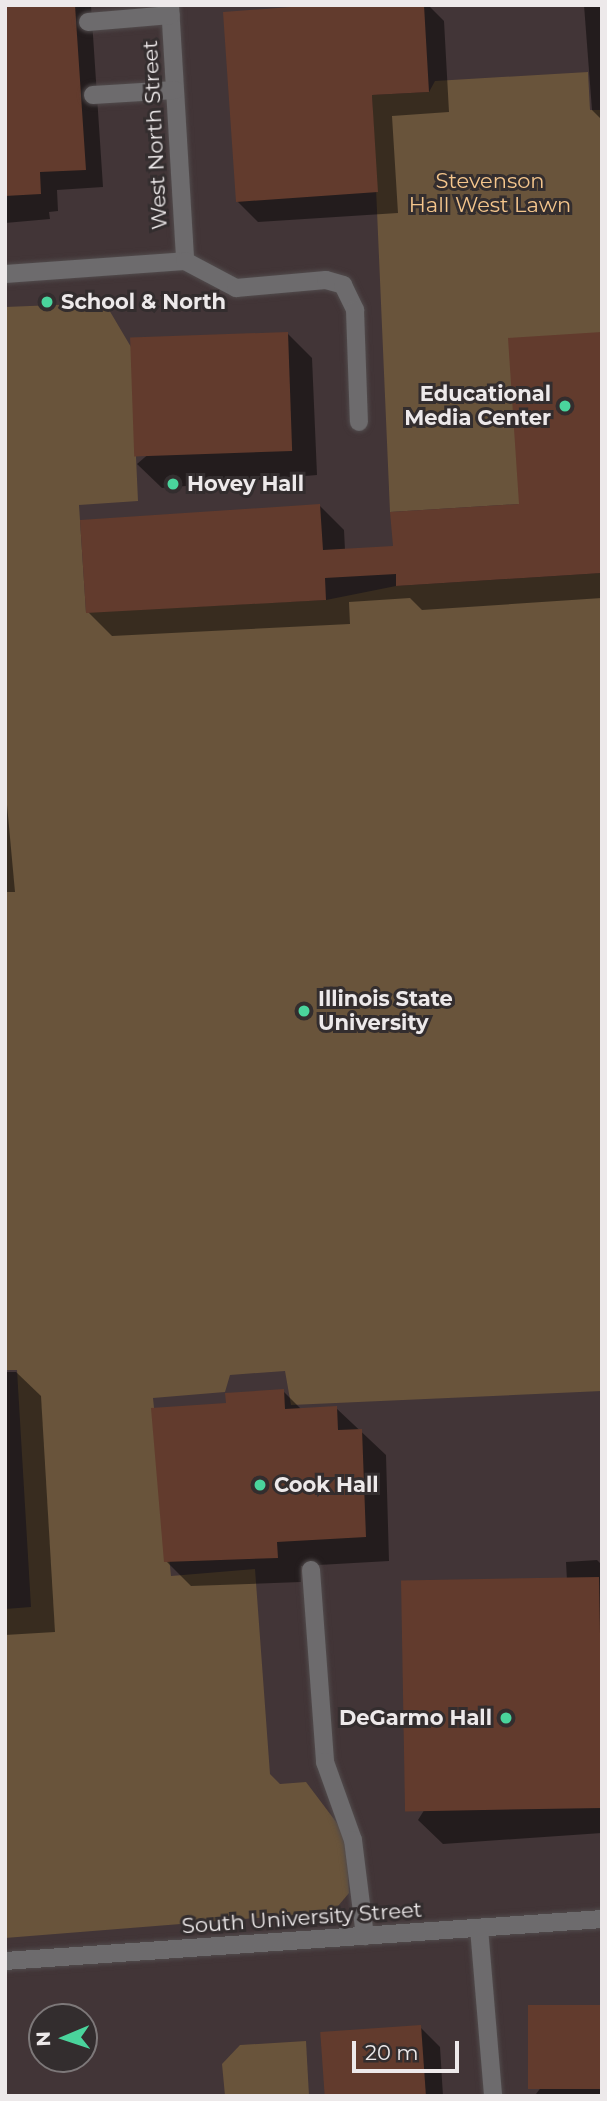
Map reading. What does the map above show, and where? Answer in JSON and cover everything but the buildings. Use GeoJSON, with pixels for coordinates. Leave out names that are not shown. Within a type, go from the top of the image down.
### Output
{"type":"FeatureCollection","features":[{"type":"Feature","properties":{"kind":"street"},"geometry":{"type":"LineString","coordinates":[[88,22],[170,10]]}},
{"type":"Feature","properties":{"kind":"street","name":"West North Street"},"geometry":{"type":"LineString","coordinates":[[170,10],[185,261]]}},
{"type":"Feature","properties":{"kind":"street"},"geometry":{"type":"LineString","coordinates":[[93,95],[175,90]]}},
{"type":"Feature","properties":{"kind":"street"},"geometry":{"type":"LineString","coordinates":[[5,274],[185,261],[236,288],[326,280],[343,285],[355,310],[359,422]]}},
{"type":"Feature","properties":{"kind":"street"},"geometry":{"type":"LineString","coordinates":[[311,1570],[325,1762],[354,1840],[365,1936]]}},
{"type":"Feature","properties":{"kind":"street","name":"South University Street"},"geometry":{"type":"LineString","coordinates":[[5,1961],[602,1919]]}},
{"type":"Feature","properties":{"kind":"street"},"geometry":{"type":"LineString","coordinates":[[479,1928],[493,2096]]}},
{"type":"Feature","properties":{"kind":"shaded area","name":"Illinois State University"},"geometry":{"type":"Polygon","coordinates":[[[5,5],[602,5],[602,2096],[5,2096],[5,5]]]}},
{"type":"Feature","properties":{"kind":"green space","name":"Stevenson Hall West Lawn"},"geometry":{"type":"Polygon","coordinates":[[[588,72],[590,110],[602,110],[602,332],[519,504],[390,512],[372,95],[429,92],[435,81],[588,72]]]}},
{"type":"Feature","properties":{"kind":"green space"},"geometry":{"type":"Polygon","coordinates":[[[105,303],[131,347],[138,501],[79,505],[86,612],[326,600],[396,586],[602,573],[602,1391],[291,1405],[285,1371],[230,1375],[225,1392],[153,1398],[171,1576],[255,1569],[270,1774],[280,1784],[306,1782],[346,1835],[349,1893],[333,1912],[5,1938],[5,1609],[31,1607],[17,1370],[5,1370],[5,307],[105,303]]]}},
{"type":"Feature","properties":{"kind":"green space"},"geometry":{"type":"Polygon","coordinates":[[[306,2041],[309,2096],[225,2096],[222,2064],[240,2045],[306,2041]]]}},
{"type":"Feature","properties":{"kind":"place","name":"School & North"},"geometry":{"type":"Point","coordinates":[47,302]}},
{"type":"Feature","properties":{"kind":"place","name":"Educational Media Center"},"geometry":{"type":"Point","coordinates":[565,406]}},
{"type":"Feature","properties":{"kind":"place","name":"Hovey Hall"},"geometry":{"type":"Point","coordinates":[173,484]}},
{"type":"Feature","properties":{"kind":"place","name":"Illinois State University"},"geometry":{"type":"Point","coordinates":[304,1011]}},
{"type":"Feature","properties":{"kind":"place","name":"Cook Hall"},"geometry":{"type":"Point","coordinates":[260,1485]}},
{"type":"Feature","properties":{"kind":"place","name":"DeGarmo Hall"},"geometry":{"type":"Point","coordinates":[506,1718]}}]}
